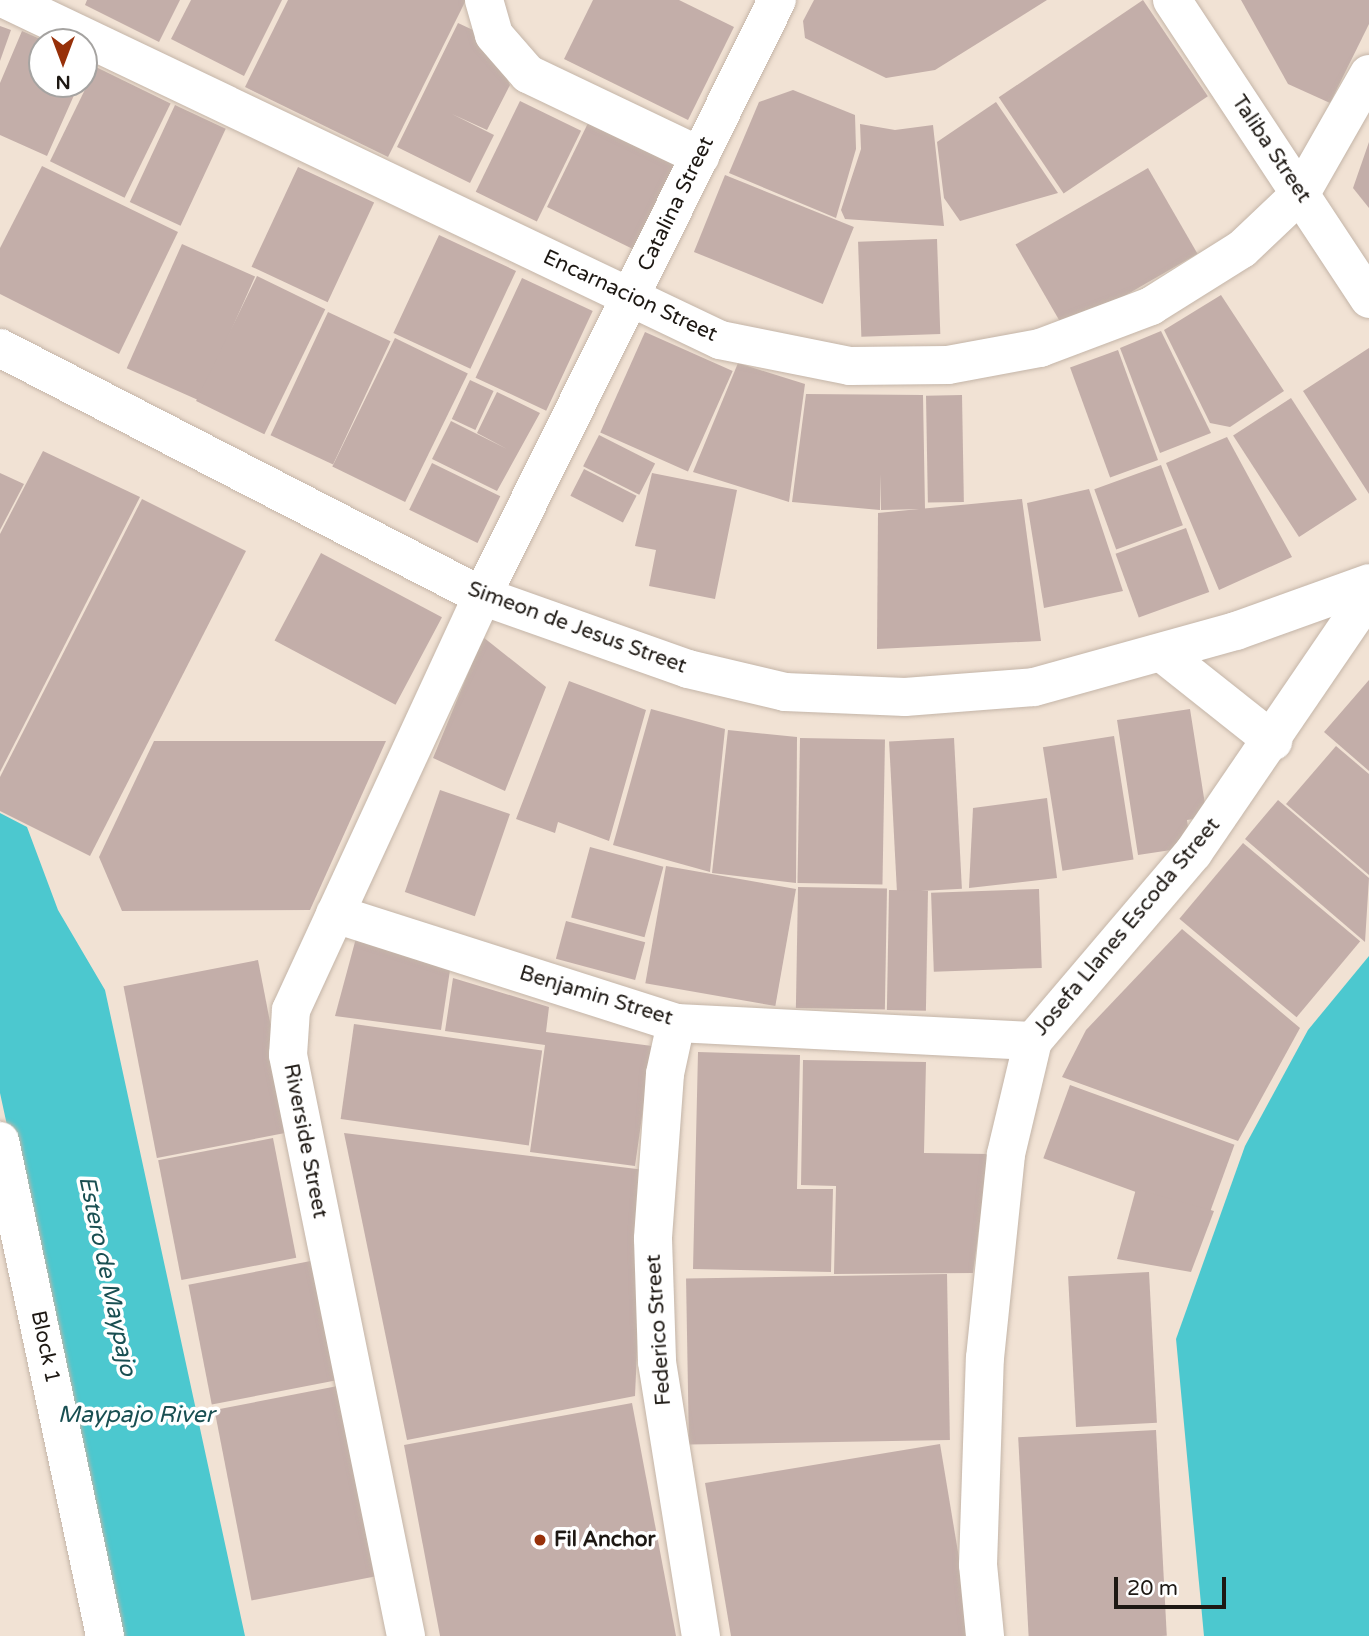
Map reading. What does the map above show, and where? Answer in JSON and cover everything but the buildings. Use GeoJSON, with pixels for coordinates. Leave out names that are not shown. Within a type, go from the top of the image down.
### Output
{"type":"FeatureCollection","features":[{"type":"Feature","properties":{"kind":"street","name":"Encarnacion Street"},"geometry":{"type":"LineString","coordinates":[[8,0],[720,340],[850,366],[948,365],[1040,348],[1151,306],[1242,249],[1301,193],[1369,74]]}},
{"type":"Feature","properties":{"kind":"street"},"geometry":{"type":"LineString","coordinates":[[484,0],[494,35],[528,74],[700,156]]}},
{"type":"Feature","properties":{"kind":"street","name":"Catalina Street"},"geometry":{"type":"LineString","coordinates":[[482,596],[778,0]]}},
{"type":"Feature","properties":{"kind":"street","name":"Taliba Street"},"geometry":{"type":"LineString","coordinates":[[1172,0],[1369,299]]}},
{"type":"Feature","properties":{"kind":"street","name":"Simeon de Jesus Street"},"geometry":{"type":"LineString","coordinates":[[0,348],[482,596],[688,669],[785,692],[905,696],[1034,687],[1163,653],[1369,583]]}},
{"type":"Feature","properties":{"kind":"street","name":"Josefa Llanes Escoda Street"},"geometry":{"type":"LineString","coordinates":[[985,1636],[978,1565],[985,1359],[1006,1154],[1033,1041],[1193,853],[1273,741],[1369,595]]}},
{"type":"Feature","properties":{"kind":"street","name":"Riverside Street"},"geometry":{"type":"LineString","coordinates":[[406,1636],[288,1055],[291,1010],[482,596]]}},
{"type":"Feature","properties":{"kind":"street"},"geometry":{"type":"LineString","coordinates":[[1163,653],[1273,741]]}},
{"type":"Feature","properties":{"kind":"street","name":"Benjamin Street"},"geometry":{"type":"LineString","coordinates":[[335,914],[676,1023],[1033,1041]]}},
{"type":"Feature","properties":{"kind":"street","name":"Federico Street"},"geometry":{"type":"LineString","coordinates":[[676,1023],[665,1074],[653,1239],[657,1362],[701,1636]]}},
{"type":"Feature","properties":{"kind":"street","name":"Block 1"},"geometry":{"type":"LineString","coordinates":[[0,1141],[105,1636]]}},
{"type":"Feature","properties":{"kind":"water","name":"Maypajo River"},"geometry":{"type":"Polygon","coordinates":[[[0,813],[27,827],[58,910],[105,990],[245,1636],[118,1636],[0,1093],[0,813]]]}},
{"type":"Feature","properties":{"kind":"water"},"geometry":{"type":"Polygon","coordinates":[[[1369,956],[1369,1636],[1204,1636],[1176,1339],[1245,1146],[1308,1030],[1369,956]]]}},
{"type":"Feature","properties":{"kind":"place","name":"Fil Anchor"},"geometry":{"type":"Point","coordinates":[540,1540]}},
{"type":"Feature","properties":{"kind":"water label","name":"Estero de Maypajo"},"geometry":{"type":"Point","coordinates":[107,1276]}}]}
